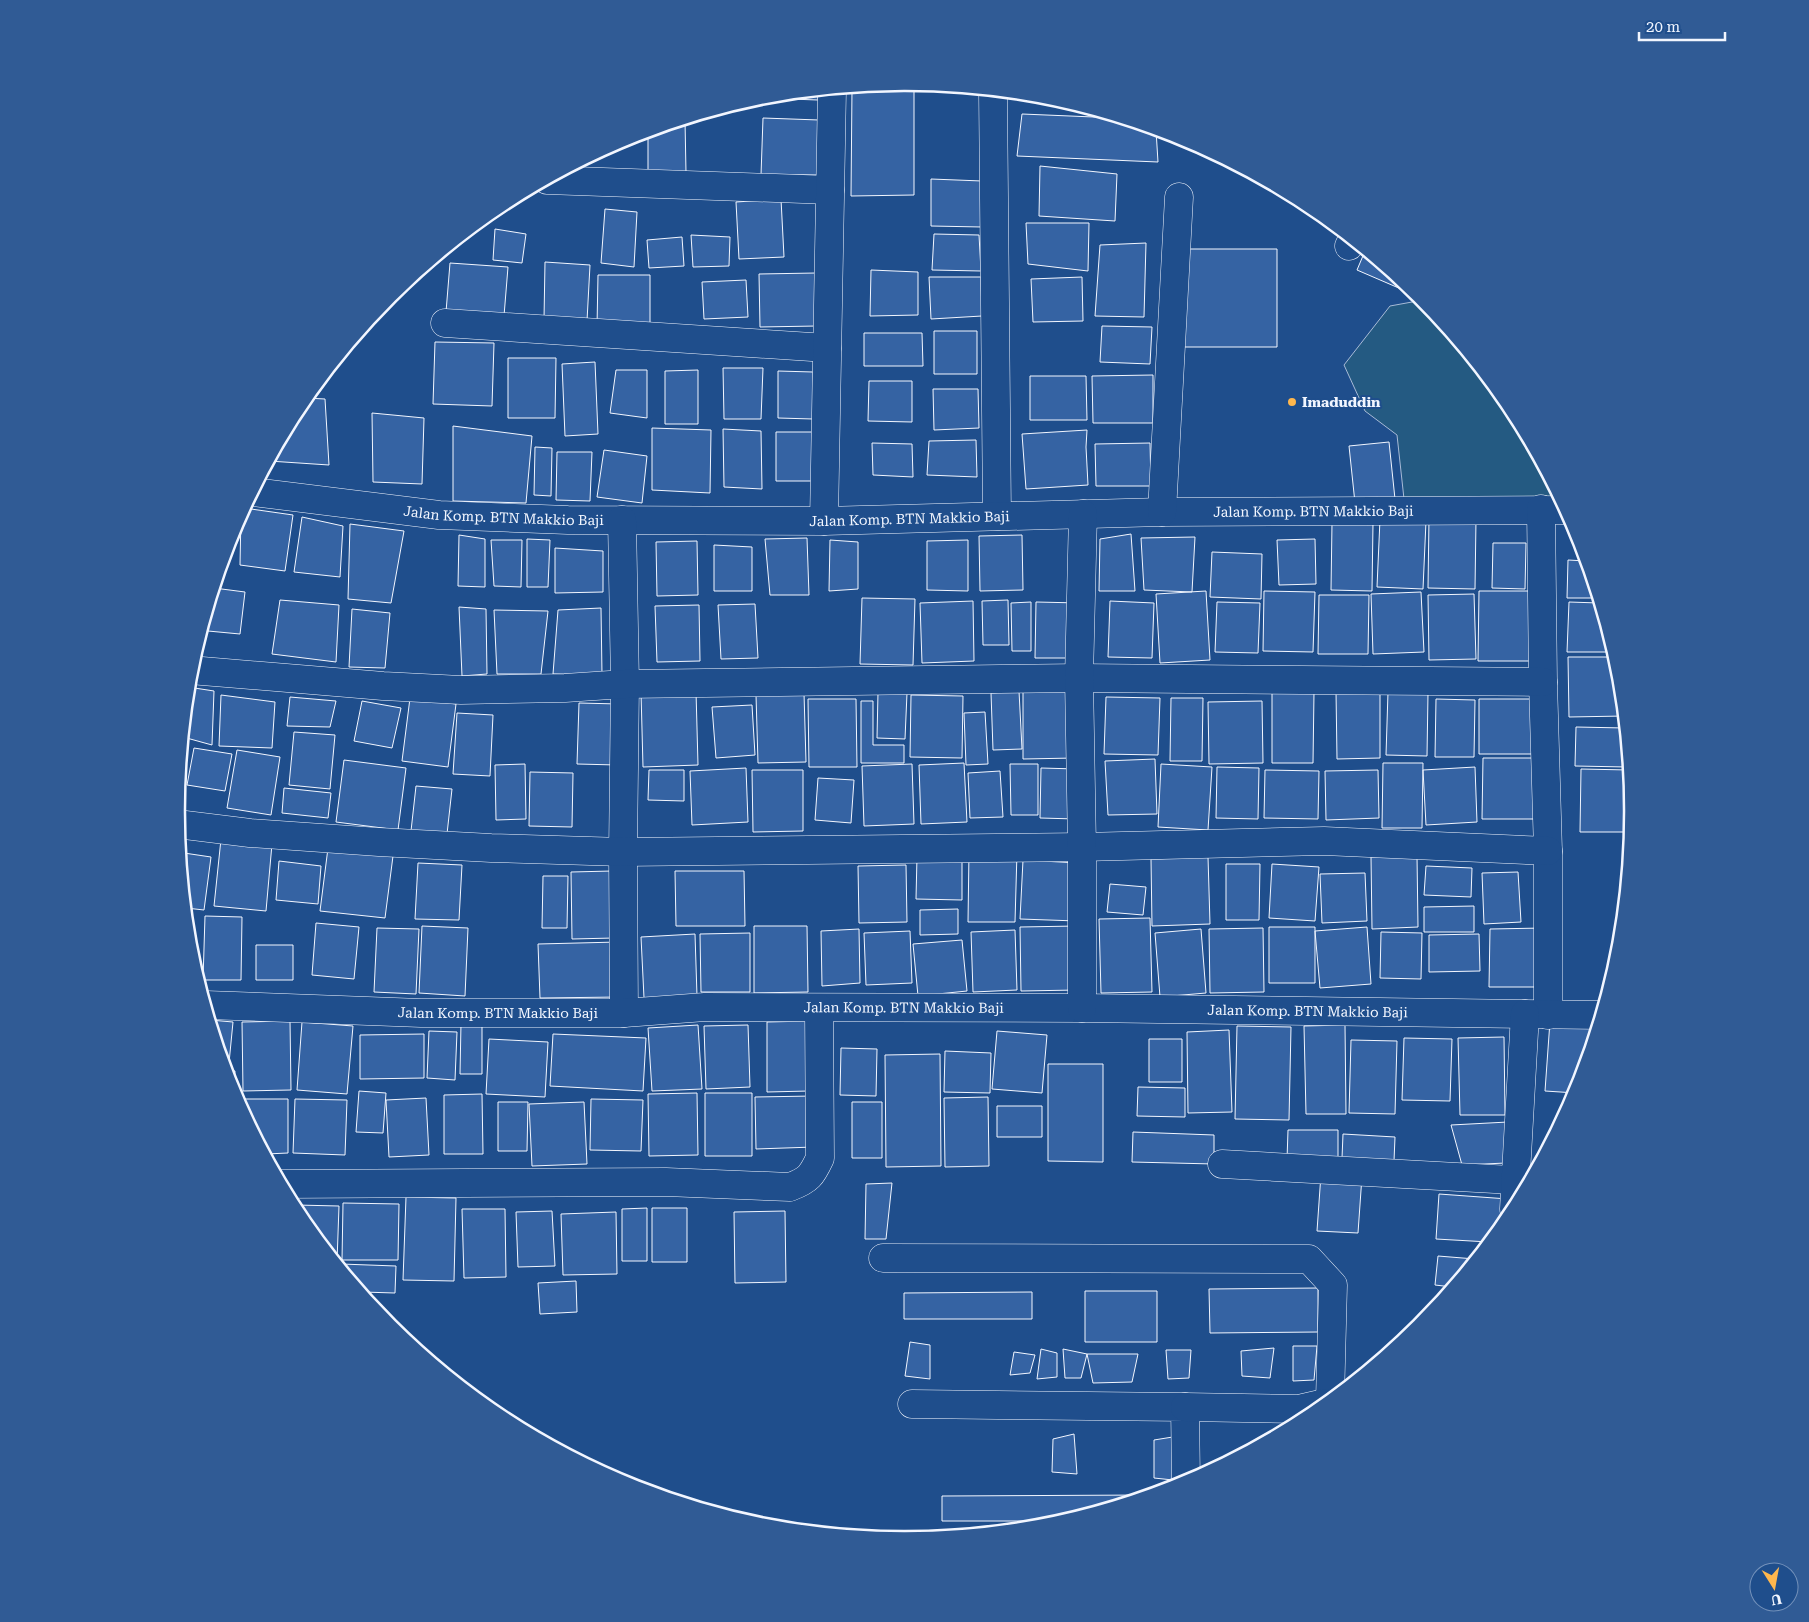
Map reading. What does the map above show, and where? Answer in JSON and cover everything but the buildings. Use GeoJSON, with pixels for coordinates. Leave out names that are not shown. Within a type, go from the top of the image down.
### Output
{"type":"FeatureCollection","features":[{"type":"Feature","properties":{"kind":"street"},"geometry":{"type":"LineString","coordinates":[[824,520],[832,95]]}},
{"type":"Feature","properties":{"kind":"street"},"geometry":{"type":"LineString","coordinates":[[993,97],[997,516]]}},
{"type":"Feature","properties":{"kind":"street"},"geometry":{"type":"LineString","coordinates":[[559,180],[830,190]]}},
{"type":"Feature","properties":{"kind":"street"},"geometry":{"type":"LineString","coordinates":[[1162,512],[1179,197]]}},
{"type":"Feature","properties":{"kind":"street"},"geometry":{"type":"LineString","coordinates":[[446,323],[827,348]]}},
{"type":"Feature","properties":{"kind":"street","name":"Jalan Komp. BTN Makkio Baji"},"geometry":{"type":"LineString","coordinates":[[259,493],[439,515],[568,520],[824,520],[1162,512],[1553,510]]}},
{"type":"Feature","properties":{"kind":"street"},"geometry":{"type":"LineString","coordinates":[[1222,1164],[1522,1180],[1548,851],[1543,682],[1553,510]]}},
{"type":"Feature","properties":{"kind":"street"},"geometry":{"type":"LineString","coordinates":[[1082,1008],[1079,678],[1083,514]]}},
{"type":"Feature","properties":{"kind":"street"},"geometry":{"type":"LineString","coordinates":[[622,520],[625,684],[624,1013]]}},
{"type":"Feature","properties":{"kind":"street"},"geometry":{"type":"LineString","coordinates":[[199,671],[460,690],[565,688],[625,684],[1079,678],[1543,682]]}},
{"type":"Feature","properties":{"kind":"street"},"geometry":{"type":"LineString","coordinates":[[185,825],[250,833],[379,842],[623,852],[1324,841],[1548,851]]}},
{"type":"Feature","properties":{"kind":"street","name":"Jalan Komp. BTN Makkio Baji"},"geometry":{"type":"LineString","coordinates":[[212,1005],[421,1013],[624,1013],[705,1007],[1082,1008],[1536,1015],[1595,1014]]}},
{"type":"Feature","properties":{"kind":"street"},"geometry":{"type":"LineString","coordinates":[[289,1184],[666,1182],[790,1188],[803,1182],[812,1174],[820,1158],[819,1008]]}},
{"type":"Feature","properties":{"kind":"street"},"geometry":{"type":"LineString","coordinates":[[883,1258],[1309,1259],[1333,1285],[1330,1391]]}},
{"type":"Feature","properties":{"kind":"street"},"geometry":{"type":"LineString","coordinates":[[912,1404],[1299,1409],[1306,1407]]}},
{"type":"Feature","properties":{"kind":"street"},"geometry":{"type":"LineString","coordinates":[[1185,1407],[1186,1473]]}},
{"type":"Feature","properties":{"kind":"shaded area"},"geometry":{"type":"Polygon","coordinates":[[[1413,302],[1446,336],[1503,411],[1528,451],[1553,499],[1404,499],[1397,435],[1365,411],[1344,365],[1390,306],[1413,302]]]}},
{"type":"Feature","properties":{"kind":"place","name":"Imaduddin"},"geometry":{"type":"Point","coordinates":[1292,402]}}]}
